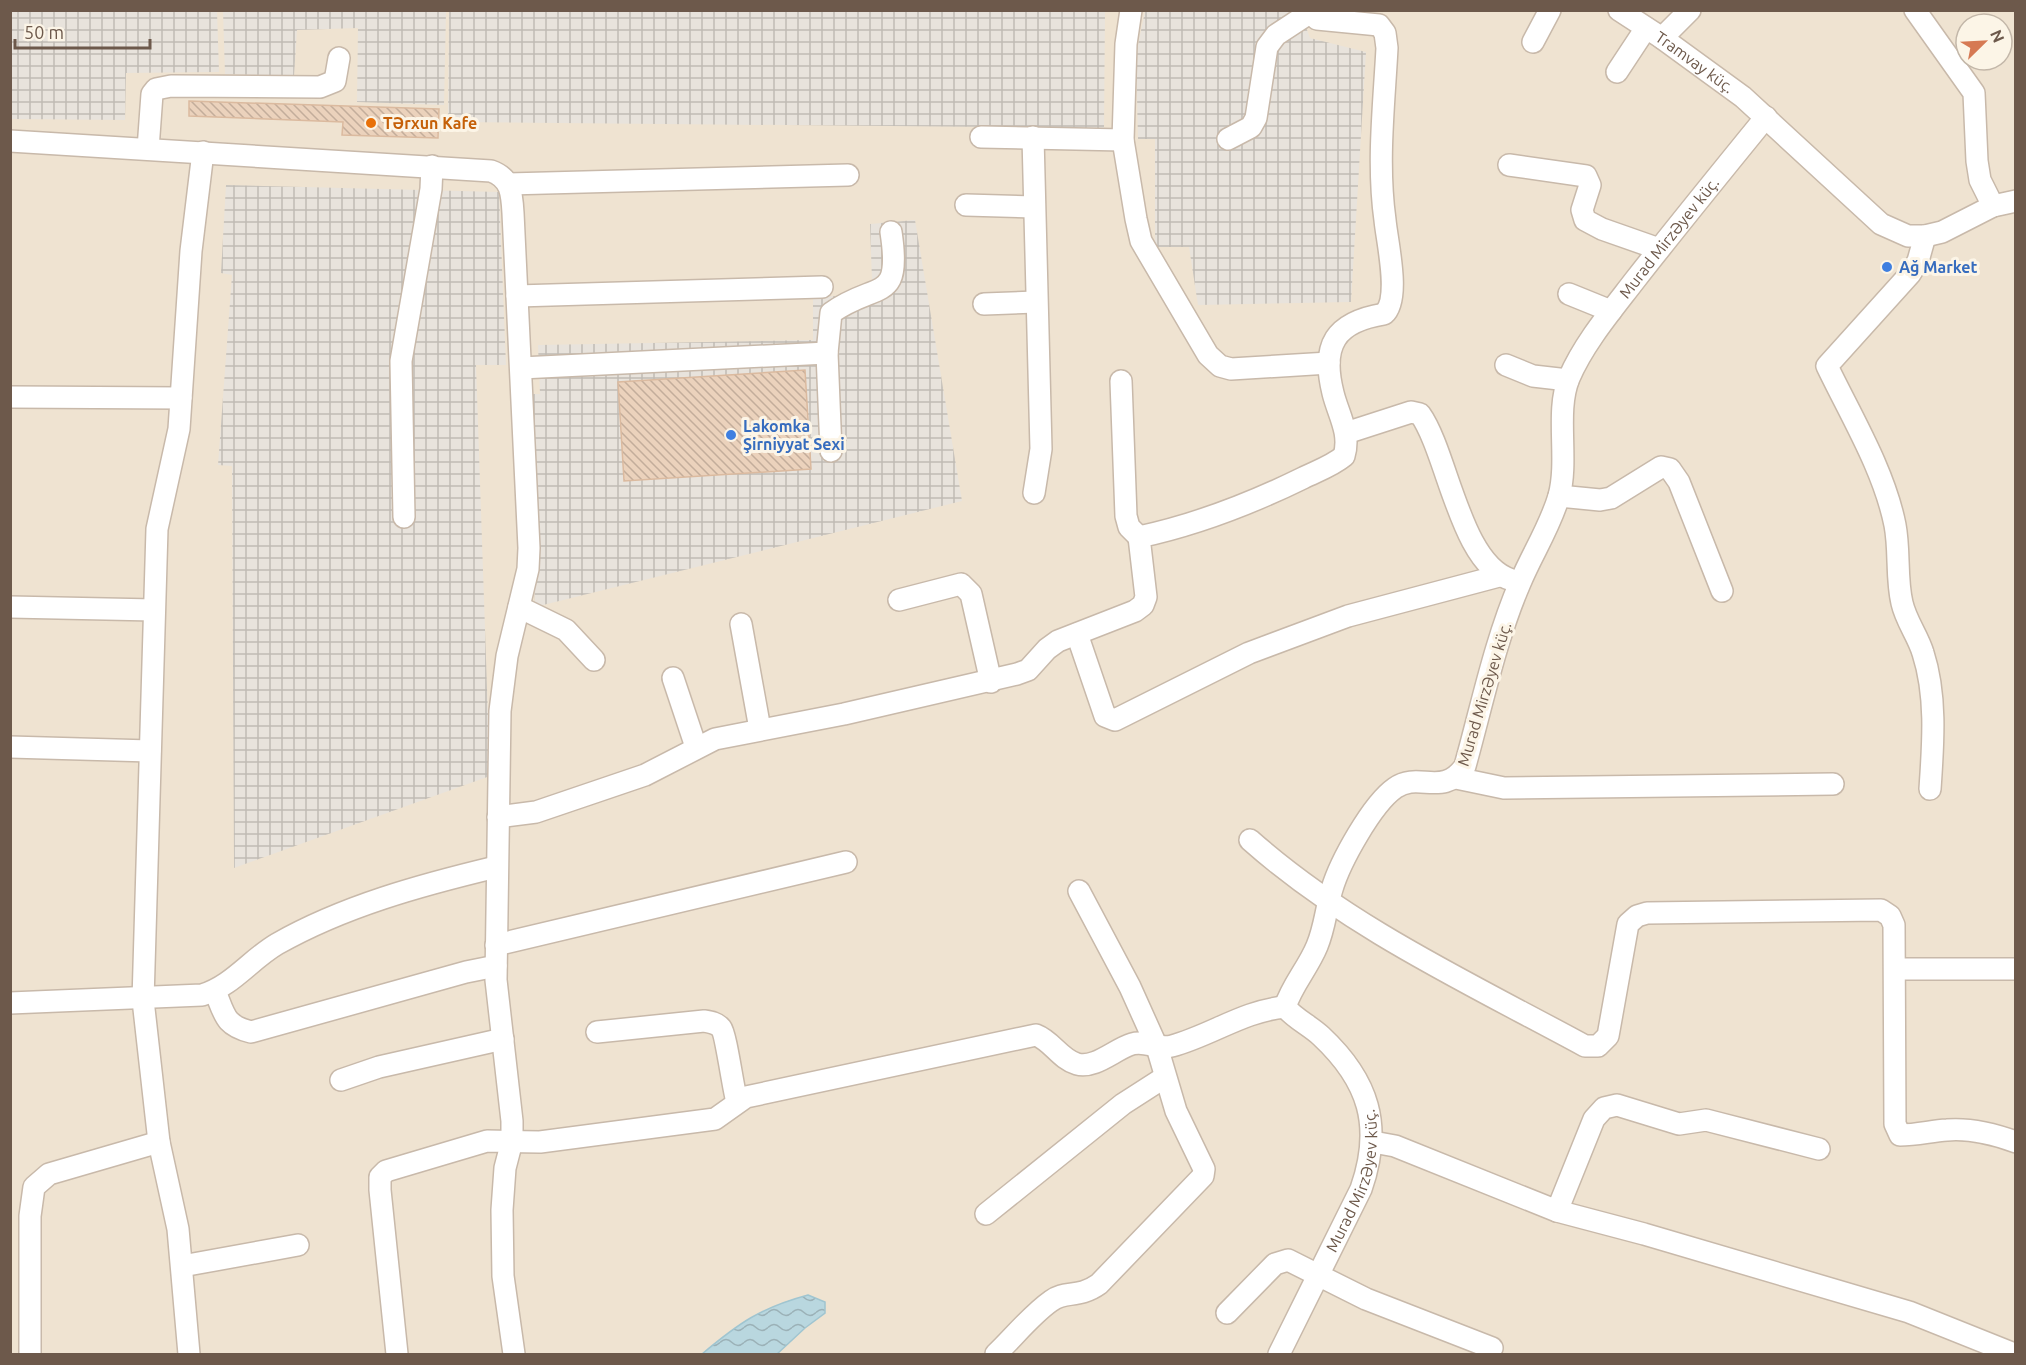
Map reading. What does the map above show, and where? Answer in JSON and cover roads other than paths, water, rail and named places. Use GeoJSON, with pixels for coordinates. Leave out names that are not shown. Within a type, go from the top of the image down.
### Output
{"type":"FeatureCollection","features":[{"type":"Feature","properties":{"kind":"street"},"geometry":{"type":"LineString","coordinates":[[1131,10],[1126,44],[1123,140],[1141,241],[1208,356],[1220,366],[1231,369],[1329,363]]}},
{"type":"Feature","properties":{"kind":"street"},"geometry":{"type":"LineString","coordinates":[[1533,42],[1550,10]]}},
{"type":"Feature","properties":{"kind":"street","name":"Tramvay küç."},"geometry":{"type":"LineString","coordinates":[[1619,10],[1654,33],[1766,117],[1881,224],[1908,236],[1924,236]]}},
{"type":"Feature","properties":{"kind":"street"},"geometry":{"type":"LineString","coordinates":[[1617,72],[1654,33],[1690,10]]}},
{"type":"Feature","properties":{"kind":"street"},"geometry":{"type":"LineString","coordinates":[[1915,10],[1974,93],[1980,180],[1993,206]]}},
{"type":"Feature","properties":{"kind":"street"},"geometry":{"type":"LineString","coordinates":[[1139,537],[1204,518],[1252,500],[1336,462],[1344,456],[1347,448],[1346,433],[1333,392],[1329,363],[1331,344],[1339,332],[1353,322],[1384,314],[1392,301],[1390,251],[1381,179],[1387,48],[1385,33],[1379,25],[1317,19],[1311,11],[1276,35],[1267,48],[1256,118],[1251,127],[1228,139]]}},
{"type":"Feature","properties":{"kind":"street"},"geometry":{"type":"LineString","coordinates":[[148,149],[152,94],[156,89],[171,86],[320,87],[335,81],[339,58]]}},
{"type":"Feature","properties":{"kind":"street","name":"Murad Mirzəyev küç."},"geometry":{"type":"LineString","coordinates":[[1279,1354],[1361,1189],[1370,1163],[1373,1142],[1371,1118],[1362,1090],[1346,1061],[1318,1033],[1293,1017],[1285,1007],[1289,993],[1316,947],[1335,880],[1381,800],[1398,786],[1418,782],[1443,783],[1456,778],[1465,766],[1503,629],[1520,582],[1545,532],[1559,496],[1563,471],[1564,407],[1568,381],[1578,360],[1611,311],[1766,117]]}},
{"type":"Feature","properties":{"kind":"street"},"geometry":{"type":"LineString","coordinates":[[981,137],[1123,140]]}},
{"type":"Feature","properties":{"kind":"street"},"geometry":{"type":"LineString","coordinates":[[1033,137],[1041,449],[1034,493]]}},
{"type":"Feature","properties":{"kind":"street"},"geometry":{"type":"LineString","coordinates":[[10,141],[490,171],[500,174],[508,184],[512,196],[529,548],[528,569],[507,656],[500,711],[496,867],[496,956],[511,1097],[512,1141],[505,1168],[502,1210],[503,1276],[514,1354]]}},
{"type":"Feature","properties":{"kind":"street"},"geometry":{"type":"LineString","coordinates":[[189,1354],[178,1228],[159,1142],[143,1000],[157,529],[173,461],[181,398],[191,251],[203,152]]}},
{"type":"Feature","properties":{"kind":"street"},"geometry":{"type":"LineString","coordinates":[[1509,165],[1586,176],[1590,185],[1582,210],[1585,220],[1602,229],[1659,249]]}},
{"type":"Feature","properties":{"kind":"street"},"geometry":{"type":"LineString","coordinates":[[404,517],[401,361],[431,189],[432,166]]}},
{"type":"Feature","properties":{"kind":"street"},"geometry":{"type":"LineString","coordinates":[[508,184],[848,175]]}},
{"type":"Feature","properties":{"kind":"street"},"geometry":{"type":"LineString","coordinates":[[1930,789],[1933,736],[1928,670],[1923,651],[1909,624],[1902,602],[1895,526],[1871,459],[1827,366],[1910,274],[1918,261],[1924,236],[1942,232],[1993,206],[2016,201]]}},
{"type":"Feature","properties":{"kind":"street"},"geometry":{"type":"LineString","coordinates":[[966,205],[1034,207]]}},
{"type":"Feature","properties":{"kind":"street"},"geometry":{"type":"LineString","coordinates":[[831,451],[827,353],[831,313],[883,287],[893,276],[896,262],[891,232]]}},
{"type":"Feature","properties":{"kind":"street"},"geometry":{"type":"LineString","coordinates":[[517,296],[822,287]]}},
{"type":"Feature","properties":{"kind":"street"},"geometry":{"type":"LineString","coordinates":[[1569,294],[1611,311]]}},
{"type":"Feature","properties":{"kind":"street"},"geometry":{"type":"LineString","coordinates":[[984,304],[1036,302]]}},
{"type":"Feature","properties":{"kind":"street"},"geometry":{"type":"LineString","coordinates":[[521,368],[827,353]]}},
{"type":"Feature","properties":{"kind":"street"},"geometry":{"type":"LineString","coordinates":[[1506,365],[1533,376],[1568,381]]}},
{"type":"Feature","properties":{"kind":"street"},"geometry":{"type":"LineString","coordinates":[[498,818],[536,812],[645,775],[715,739],[992,682],[1028,670],[1047,648],[1058,641],[1143,605],[1146,597],[1139,537],[1129,527],[1126,516],[1121,381]]}},
{"type":"Feature","properties":{"kind":"street"},"geometry":{"type":"LineString","coordinates":[[10,397],[181,398]]}},
{"type":"Feature","properties":{"kind":"street"},"geometry":{"type":"LineString","coordinates":[[1346,433],[1411,412],[1420,414],[1469,535],[1499,576]]}},
{"type":"Feature","properties":{"kind":"street"},"geometry":{"type":"LineString","coordinates":[[1559,496],[1600,500],[1611,498],[1661,467],[1670,469],[1679,482],[1722,591]]}},
{"type":"Feature","properties":{"kind":"street"},"geometry":{"type":"LineString","coordinates":[[1077,634],[1105,716],[1116,720],[1250,653],[1348,616],[1499,576],[1520,582]]}},
{"type":"Feature","properties":{"kind":"street"},"geometry":{"type":"LineString","coordinates":[[899,600],[961,584],[967,587],[971,594],[992,682]]}},
{"type":"Feature","properties":{"kind":"street"},"geometry":{"type":"LineString","coordinates":[[10,607],[153,610]]}},
{"type":"Feature","properties":{"kind":"street"},"geometry":{"type":"LineString","coordinates":[[519,607],[566,630],[594,660]]}},
{"type":"Feature","properties":{"kind":"street"},"geometry":{"type":"LineString","coordinates":[[741,624],[760,729]]}},
{"type":"Feature","properties":{"kind":"street"},"geometry":{"type":"LineString","coordinates":[[673,678],[696,747]]}},
{"type":"Feature","properties":{"kind":"street"},"geometry":{"type":"LineString","coordinates":[[10,747],[150,751]]}},
{"type":"Feature","properties":{"kind":"street"},"geometry":{"type":"LineString","coordinates":[[1456,778],[1504,788],[1833,784]]}},
{"type":"Feature","properties":{"kind":"street"},"geometry":{"type":"LineString","coordinates":[[1250,840],[1286,872],[1329,903],[1428,961],[1585,1046],[1598,1046],[1608,1036],[1628,924],[1636,916],[1647,912],[1881,910],[1890,916],[1894,925],[1895,1124],[1900,1135],[1949,1130],[1974,1131],[2016,1142]]}},
{"type":"Feature","properties":{"kind":"street"},"geometry":{"type":"LineString","coordinates":[[215,991],[227,1022],[234,1028],[251,1032],[466,972],[496,956],[846,862]]}},
{"type":"Feature","properties":{"kind":"street"},"geometry":{"type":"LineString","coordinates":[[10,1003],[143,1000],[192,997],[215,991],[276,945],[318,924],[394,895],[496,867]]}},
{"type":"Feature","properties":{"kind":"street"},"geometry":{"type":"LineString","coordinates":[[996,1354],[1051,1300],[1063,1295],[1086,1293],[1098,1284],[1203,1176],[1204,1169],[1176,1111],[1157,1047],[1130,987],[1079,891]]}},
{"type":"Feature","properties":{"kind":"street"},"geometry":{"type":"LineString","coordinates":[[1895,969],[2016,969]]}},
{"type":"Feature","properties":{"kind":"street"},"geometry":{"type":"LineString","coordinates":[[397,1354],[380,1177],[386,1171],[466,1145],[487,1141],[563,1140],[715,1119],[746,1097],[1036,1035],[1045,1039],[1067,1059],[1078,1064],[1088,1064],[1132,1044],[1144,1042],[1157,1047],[1169,1047],[1259,1011],[1285,1007]]}},
{"type":"Feature","properties":{"kind":"street"},"geometry":{"type":"LineString","coordinates":[[597,1032],[704,1021],[717,1024],[723,1030],[731,1081],[737,1102]]}},
{"type":"Feature","properties":{"kind":"street"},"geometry":{"type":"LineString","coordinates":[[341,1080],[379,1067],[504,1039]]}},
{"type":"Feature","properties":{"kind":"street"},"geometry":{"type":"LineString","coordinates":[[986,1214],[1123,1104],[1165,1077]]}},
{"type":"Feature","properties":{"kind":"street"},"geometry":{"type":"LineString","coordinates":[[1557,1211],[1594,1119],[1604,1108],[1617,1106],[1679,1124],[1706,1120],[1819,1149]]}},
{"type":"Feature","properties":{"kind":"street"},"geometry":{"type":"LineString","coordinates":[[30,1354],[30,1216],[34,1186],[49,1174],[159,1142]]}},
{"type":"Feature","properties":{"kind":"street"},"geometry":{"type":"LineString","coordinates":[[1373,1142],[1395,1146],[1557,1211],[1644,1233],[1909,1312],[2014,1354]]}},
{"type":"Feature","properties":{"kind":"street"},"geometry":{"type":"LineString","coordinates":[[182,1266],[298,1245]]}},
{"type":"Feature","properties":{"kind":"street"},"geometry":{"type":"LineString","coordinates":[[1227,1313],[1275,1264],[1288,1260],[1366,1299],[1492,1348]]}},
{"type":"Feature","properties":{"kind":"water"},"geometry":{"type":"Polygon","coordinates":[[[808,1295],[825,1302],[825,1313],[777,1354],[702,1354],[727,1334],[763,1311],[808,1295]]]}},
{"type":"Feature","properties":{"kind":"place","name":"Tərxun Kafe"},"geometry":{"type":"Point","coordinates":[371,123]}},
{"type":"Feature","properties":{"kind":"place","name":"Ağ Market"},"geometry":{"type":"Point","coordinates":[1887,267]}},
{"type":"Feature","properties":{"kind":"place","name":"Lakomka Şirniyyat Sexi"},"geometry":{"type":"Point","coordinates":[731,435]}}]}
